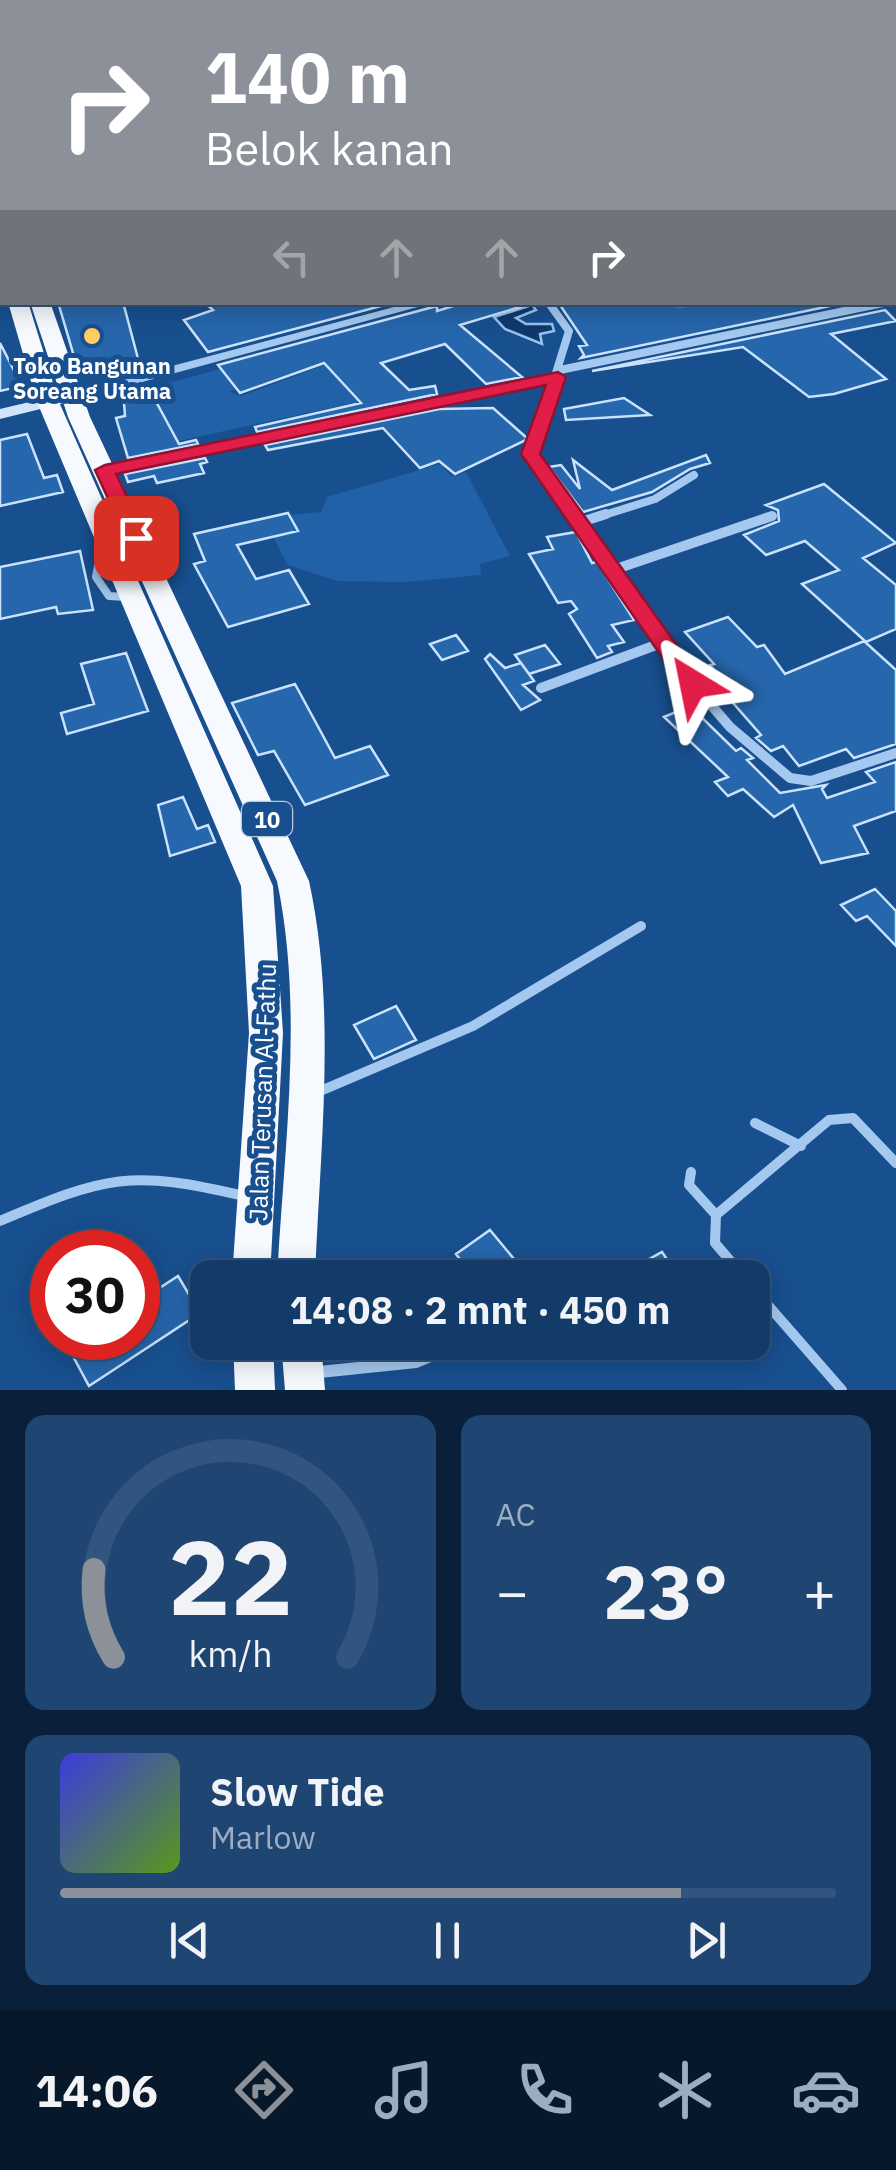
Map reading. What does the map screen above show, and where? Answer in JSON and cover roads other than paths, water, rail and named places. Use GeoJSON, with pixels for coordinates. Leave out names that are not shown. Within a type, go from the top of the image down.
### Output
{"type":"FeatureCollection","features":[{"type":"Feature","properties":{"kind":"highway","name":"Jalan Terusan Al-Fathu"},"geometry":{"type":"LineString","coordinates":[[19,305],[118,557],[258,886],[269,972],[269,1030],[252,1260]]}},
{"type":"Feature","properties":{"kind":"highway","name":"Jalan Terusan Al-Fathu"},"geometry":{"type":"LineString","coordinates":[[41,305],[59,400],[105,470],[293,881],[306,974],[297,1260]]}},
{"type":"Feature","properties":{"kind":"main road"},"geometry":{"type":"LineString","coordinates":[[0,414],[59,400]]}},
{"type":"Feature","properties":{"kind":"street"},"geometry":{"type":"LineString","coordinates":[[59,400],[419,305]]}},
{"type":"Feature","properties":{"kind":"street"},"geometry":{"type":"LineString","coordinates":[[550,305],[569,331],[530,454],[664,642],[730,727],[790,778],[812,781],[896,753]]}},
{"type":"Feature","properties":{"kind":"street"},"geometry":{"type":"LineString","coordinates":[[105,470],[875,305]]}},
{"type":"Feature","properties":{"kind":"street"},"geometry":{"type":"LineString","coordinates":[[578,523],[655,498],[694,475]]}},
{"type":"Feature","properties":{"kind":"street"},"geometry":{"type":"LineString","coordinates":[[613,570],[772,516]]}},
{"type":"Feature","properties":{"kind":"street"},"geometry":{"type":"LineString","coordinates":[[540,688],[664,642]]}},
{"type":"Feature","properties":{"kind":"street"},"geometry":{"type":"LineString","coordinates":[[303,1369],[421,1360]]}},
{"type":"Feature","properties":{"kind":"lane"},"geometry":{"type":"LineString","coordinates":[[304,1097],[473,1026],[641,926]]}},
{"type":"Feature","properties":{"kind":"lane"},"geometry":{"type":"LineString","coordinates":[[716,1215],[829,1120],[853,1118],[896,1163]]}},
{"type":"Feature","properties":{"kind":"lane"},"geometry":{"type":"LineString","coordinates":[[756,1123],[801,1146]]}},
{"type":"Feature","properties":{"kind":"lane"},"geometry":{"type":"LineString","coordinates":[[691,1172],[689,1184],[716,1215],[714,1243],[729,1260]]}},
{"type":"Feature","properties":{"kind":"lane"},"geometry":{"type":"LineString","coordinates":[[0,1221],[97,1183],[136,1178],[173,1181],[254,1198]]}},
{"type":"Feature","properties":{"kind":"lane"},"geometry":{"type":"LineString","coordinates":[[770,1307],[842,1390]]}},
{"type":"Feature","properties":{"kind":"place","name":"Toko Bangunan Soreang Utama"},"geometry":{"type":"Point","coordinates":[92,336]}}]}
